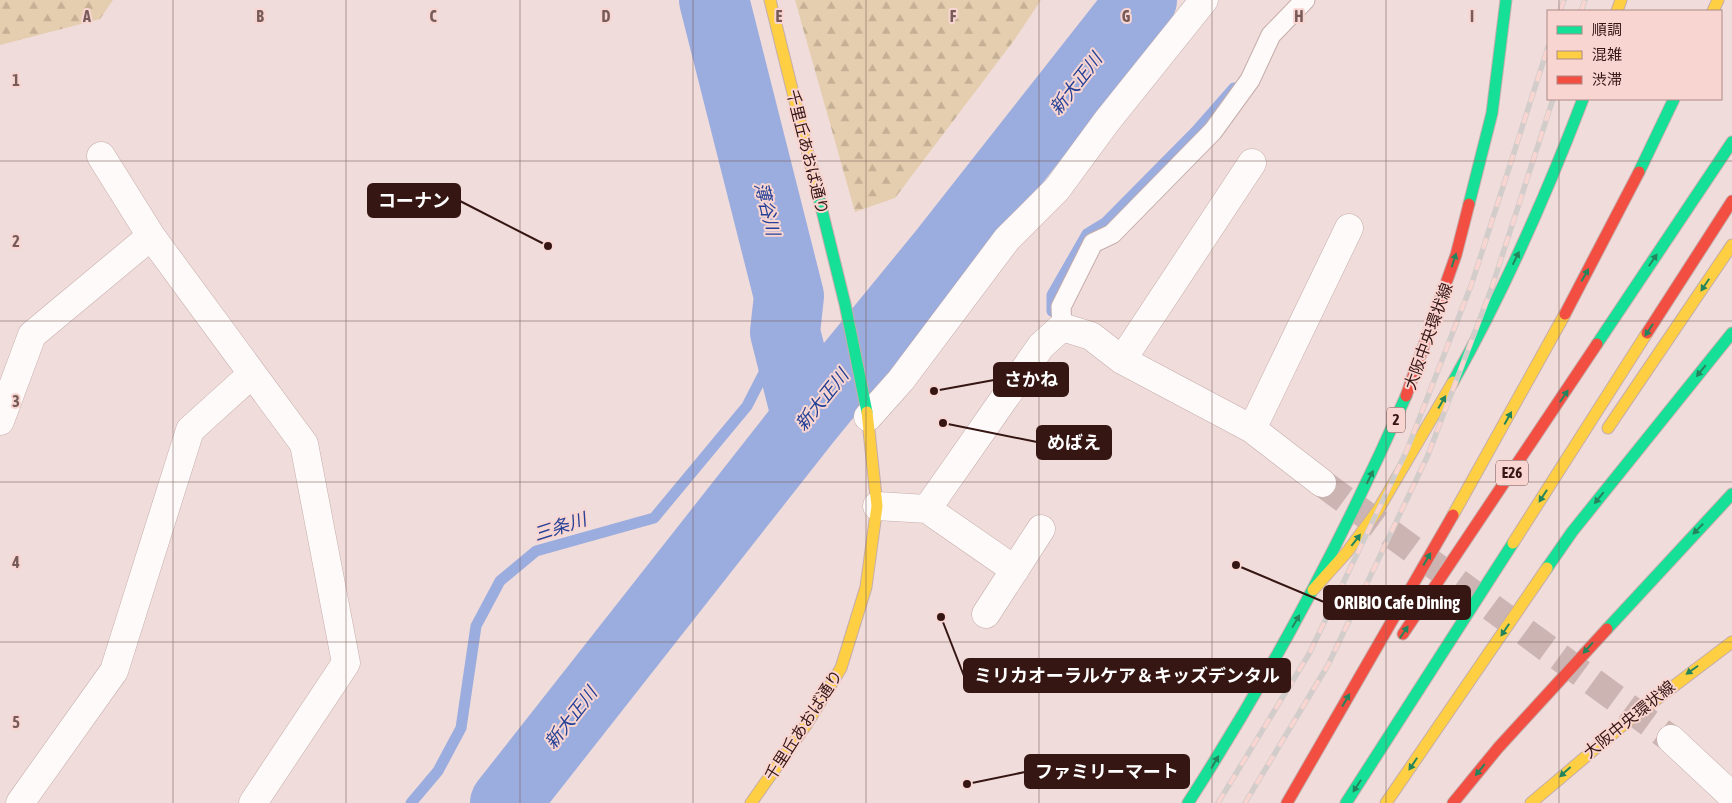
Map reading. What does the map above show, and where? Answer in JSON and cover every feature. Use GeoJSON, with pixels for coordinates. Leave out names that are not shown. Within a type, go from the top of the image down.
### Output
{"type":"FeatureCollection","features":[{"type":"Feature","properties":{"kind":"main road","name":"千里丘あおば通り"},"geometry":{"type":"LineString","coordinates":[[751,803],[806,725],[841,668],[866,587],[877,506],[868,412],[845,304],[770,0]]}},
{"type":"Feature","properties":{"kind":"main road","name":"大阪中央環状線"},"geometry":{"type":"LineString","coordinates":[[1188,803],[1210,769],[1313,590],[1378,462],[1406,396],[1456,255],[1492,113],[1506,0]]}},
{"type":"Feature","properties":{"kind":"main road"},"geometry":{"type":"LineString","coordinates":[[1313,590],[1358,538],[1412,455],[1455,379],[1528,233],[1558,165],[1583,100]]}},
{"type":"Feature","properties":{"kind":"main road"},"geometry":{"type":"LineString","coordinates":[[1658,134],[1670,100]]}},
{"type":"Feature","properties":{"kind":"main road"},"geometry":{"type":"LineString","coordinates":[[1288,803],[1507,420],[1615,221],[1674,100]]}},
{"type":"Feature","properties":{"kind":"main road","name":"E26"},"geometry":{"type":"LineString","coordinates":[[1394,648],[1732,142]]}},
{"type":"Feature","properties":{"kind":"main road","name":"E26"},"geometry":{"type":"LineString","coordinates":[[1346,803],[1732,200]]}},
{"type":"Feature","properties":{"kind":"main road"},"geometry":{"type":"LineString","coordinates":[[1600,441],[1732,245]]}},
{"type":"Feature","properties":{"kind":"main road"},"geometry":{"type":"LineString","coordinates":[[1386,803],[1572,532],[1732,334]]}},
{"type":"Feature","properties":{"kind":"main road"},"geometry":{"type":"LineString","coordinates":[[1453,803],[1498,748],[1732,494]]}},
{"type":"Feature","properties":{"kind":"main road"},"geometry":{"type":"LineString","coordinates":[[1431,671],[1541,520]]}},
{"type":"Feature","properties":{"kind":"main road","name":"大阪中央環状線"},"geometry":{"type":"LineString","coordinates":[[1531,803],[1589,751],[1672,684],[1732,642]]}},
{"type":"Feature","properties":{"kind":"main road"},"geometry":{"type":"LineString","coordinates":[[1288,803],[1372,680]]}},
{"type":"Feature","properties":{"kind":"street"},"geometry":{"type":"LineString","coordinates":[[868,412],[902,380],[1007,239],[1057,189],[1107,122],[1204,0]]}},
{"type":"Feature","properties":{"kind":"street"},"geometry":{"type":"LineString","coordinates":[[100,156],[151,236],[304,444],[346,663],[253,803]]}},
{"type":"Feature","properties":{"kind":"street"},"geometry":{"type":"LineString","coordinates":[[1122,360],[1252,163]]}},
{"type":"Feature","properties":{"kind":"street"},"geometry":{"type":"LineString","coordinates":[[1252,429],[1349,228]]}},
{"type":"Feature","properties":{"kind":"street"},"geometry":{"type":"LineString","coordinates":[[0,421],[32,335],[151,236]]}},
{"type":"Feature","properties":{"kind":"street"},"geometry":{"type":"LineString","coordinates":[[927,509],[1041,346],[1062,327],[1091,336],[1122,360],[1252,429],[1322,483]]}},
{"type":"Feature","properties":{"kind":"street"},"geometry":{"type":"LineString","coordinates":[[20,803],[114,670],[190,430],[252,374]]}},
{"type":"Feature","properties":{"kind":"street"},"geometry":{"type":"LineString","coordinates":[[877,506],[927,509],[1015,570]]}},
{"type":"Feature","properties":{"kind":"street"},"geometry":{"type":"LineString","coordinates":[[986,614],[1041,529]]}},
{"type":"Feature","properties":{"kind":"street"},"geometry":{"type":"LineString","coordinates":[[1671,739],[1732,796]]}},
{"type":"Feature","properties":{"kind":"lane"},"geometry":{"type":"LineString","coordinates":[[1062,327],[1061,307],[1093,242],[1112,234],[1213,131],[1250,80],[1271,35],[1305,0]]}},
{"type":"Feature","properties":{"kind":"green space"},"geometry":{"type":"Polygon","coordinates":[[[0,0],[113,0],[100,19],[0,45],[0,0]]]}},
{"type":"Feature","properties":{"kind":"green space"},"geometry":{"type":"Polygon","coordinates":[[[795,0],[1041,0],[1015,39],[895,198],[855,212],[795,0]]]}},
{"type":"Feature","properties":{"kind":"waterway","name":"薄谷川"},"geometry":{"type":"LineString","coordinates":[[714,0],[789,296],[785,332],[807,419]]}},
{"type":"Feature","properties":{"kind":"waterway","name":"新大正川"},"geometry":{"type":"LineString","coordinates":[[505,803],[807,419],[943,253],[1142,0]]}},
{"type":"Feature","properties":{"kind":"waterway"},"geometry":{"type":"LineString","coordinates":[[1052,311],[1052,295],[1087,234],[1105,223],[1198,129],[1234,88]]}},
{"type":"Feature","properties":{"kind":"waterway","name":"三条川"},"geometry":{"type":"LineString","coordinates":[[411,803],[438,771],[461,728],[476,626],[500,581],[536,551],[654,518],[747,406],[785,332]]}},
{"type":"Feature","properties":{"kind":"tunnel"},"geometry":{"type":"LineString","coordinates":[[1322,483],[1671,739]]}},
{"type":"Feature","properties":{"kind":"railway"},"geometry":{"type":"LineString","coordinates":[[1560,10],[1564,0]]}},
{"type":"Feature","properties":{"kind":"railway"},"geometry":{"type":"LineString","coordinates":[[1581,10],[1585,0]]}},
{"type":"Feature","properties":{"kind":"railway"},"geometry":{"type":"LineString","coordinates":[[1218,803],[1309,654],[1407,450],[1472,283],[1547,50]]}},
{"type":"Feature","properties":{"kind":"railway"},"geometry":{"type":"LineString","coordinates":[[1245,803],[1328,665],[1428,455],[1492,287],[1553,100]]}},
{"type":"Feature","properties":{"kind":"traffic: fast"},"geometry":{"type":"LineString","coordinates":[[1469,204],[1492,113],[1506,0]]}},
{"type":"Feature","properties":{"kind":"traffic: fast"},"geometry":{"type":"LineString","coordinates":[[1453,382],[1507,278],[1583,100]]}},
{"type":"Feature","properties":{"kind":"traffic: fast"},"geometry":{"type":"LineString","coordinates":[[1639,172],[1674,100]]}},
{"type":"Feature","properties":{"kind":"traffic: fast"},"geometry":{"type":"LineString","coordinates":[[1597,344],[1732,142]]}},
{"type":"Feature","properties":{"kind":"traffic: fast"},"geometry":{"type":"LineString","coordinates":[[815,182],[845,304],[867,412]]}},
{"type":"Feature","properties":{"kind":"traffic: fast"},"geometry":{"type":"LineString","coordinates":[[1547,568],[1572,532],[1732,333]]}},
{"type":"Feature","properties":{"kind":"traffic: fast"},"geometry":{"type":"LineString","coordinates":[[1188,803],[1248,705],[1305,604],[1332,553],[1406,396]]}},
{"type":"Feature","properties":{"kind":"traffic: fast"},"geometry":{"type":"LineString","coordinates":[[1607,629],[1732,494]]}},
{"type":"Feature","properties":{"kind":"traffic: fast"},"geometry":{"type":"LineString","coordinates":[[1346,803],[1513,543]]}},
{"type":"Feature","properties":{"kind":"traffic: slow"},"geometry":{"type":"LineString","coordinates":[[770,0],[815,182]]}},
{"type":"Feature","properties":{"kind":"traffic: slow"},"geometry":{"type":"LineString","coordinates":[[1617,10],[1621,0]]}},
{"type":"Feature","properties":{"kind":"traffic: slow"},"geometry":{"type":"LineString","coordinates":[[1713,10],[1718,0]]}},
{"type":"Feature","properties":{"kind":"traffic: slow"},"geometry":{"type":"LineString","coordinates":[[1608,428],[1732,245]]}},
{"type":"Feature","properties":{"kind":"traffic: slow"},"geometry":{"type":"LineString","coordinates":[[1453,515],[1565,314]]}},
{"type":"Feature","properties":{"kind":"traffic: slow"},"geometry":{"type":"LineString","coordinates":[[1513,543],[1647,333]]}},
{"type":"Feature","properties":{"kind":"traffic: slow"},"geometry":{"type":"LineString","coordinates":[[1313,590],[1347,552],[1378,510],[1453,382]]}},
{"type":"Feature","properties":{"kind":"traffic: slow"},"geometry":{"type":"LineString","coordinates":[[751,803],[806,725],[841,668],[866,587],[877,506],[867,412]]}},
{"type":"Feature","properties":{"kind":"traffic: slow"},"geometry":{"type":"LineString","coordinates":[[1386,803],[1547,568]]}},
{"type":"Feature","properties":{"kind":"traffic: slow"},"geometry":{"type":"LineString","coordinates":[[1531,803],[1629,720],[1732,642]]}},
{"type":"Feature","properties":{"kind":"traffic: jam"},"geometry":{"type":"LineString","coordinates":[[1565,314],[1639,172]]}},
{"type":"Feature","properties":{"kind":"traffic: jam"},"geometry":{"type":"LineString","coordinates":[[1647,333],[1732,201]]}},
{"type":"Feature","properties":{"kind":"traffic: jam"},"geometry":{"type":"LineString","coordinates":[[1406,396],[1456,255],[1469,204]]}},
{"type":"Feature","properties":{"kind":"traffic: jam"},"geometry":{"type":"LineString","coordinates":[[1403,634],[1597,344]]}},
{"type":"Feature","properties":{"kind":"traffic: jam"},"geometry":{"type":"LineString","coordinates":[[1287,803],[1453,515]]}},
{"type":"Feature","properties":{"kind":"traffic: jam"},"geometry":{"type":"LineString","coordinates":[[1453,803],[1498,748],[1607,629]]}},
{"type":"Feature","properties":{"kind":"place","name":"コーナン"},"geometry":{"type":"Point","coordinates":[548,246]}},
{"type":"Feature","properties":{"kind":"place","name":"さかね"},"geometry":{"type":"Point","coordinates":[934,391]}},
{"type":"Feature","properties":{"kind":"place","name":"めばえ"},"geometry":{"type":"Point","coordinates":[943,423]}},
{"type":"Feature","properties":{"kind":"place","name":"ORIBIO Cafe Dining"},"geometry":{"type":"Point","coordinates":[1236,565]}},
{"type":"Feature","properties":{"kind":"place","name":"ミリカオーラルケア＆キッズデンタル"},"geometry":{"type":"Point","coordinates":[941,617]}},
{"type":"Feature","properties":{"kind":"place","name":"ファミリーマート"},"geometry":{"type":"Point","coordinates":[967,784]}}]}
